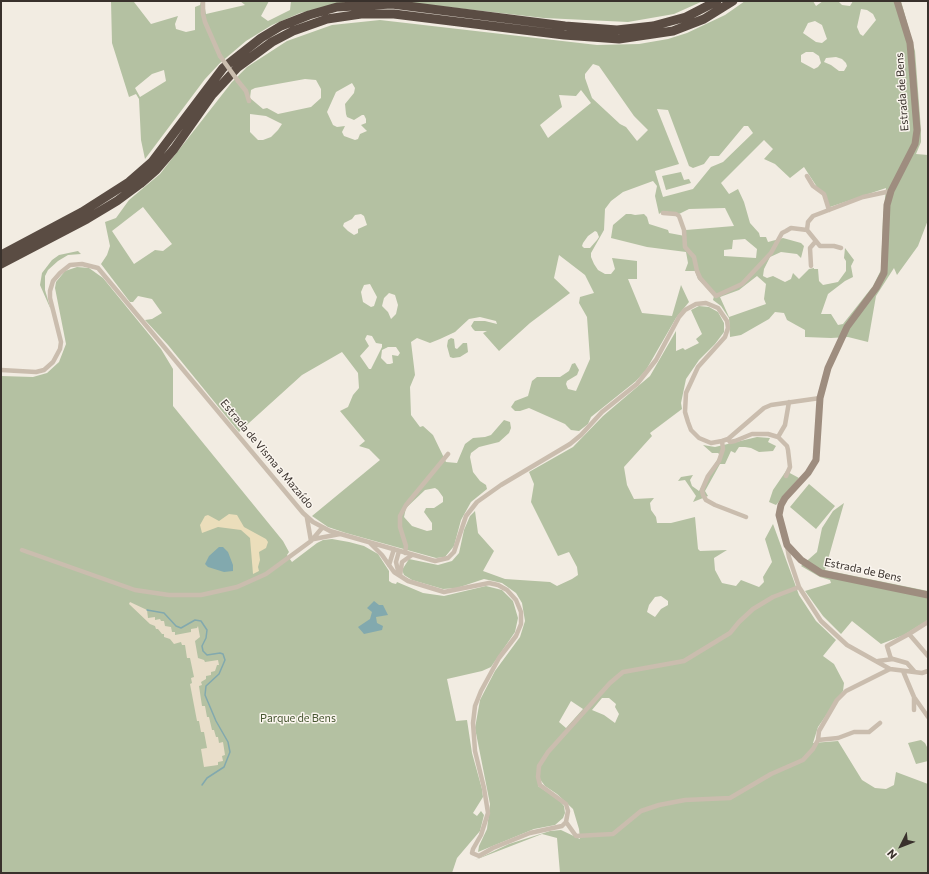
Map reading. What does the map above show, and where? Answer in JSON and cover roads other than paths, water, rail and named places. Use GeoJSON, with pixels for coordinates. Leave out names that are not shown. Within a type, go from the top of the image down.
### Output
{"type":"FeatureCollection","features":[{"type":"Feature","properties":{"kind":"highway"},"geometry":{"type":"LineString","coordinates":[[1,255],[82,212],[130,182],[152,162],[222,68],[239,53],[281,26],[309,15],[337,7],[392,4],[565,26],[617,30],[653,26],[686,17],[717,1]]}},
{"type":"Feature","properties":{"kind":"highway"},"geometry":{"type":"LineString","coordinates":[[1,264],[87,219],[117,201],[140,184],[156,170],[174,149],[212,95],[238,67],[272,42],[293,31],[327,19],[362,14],[394,14],[564,35],[619,39],[673,30],[704,18],[733,1]]}},
{"type":"Feature","properties":{"kind":"street"},"geometry":{"type":"LineString","coordinates":[[203,1],[205,22],[220,56],[246,91],[249,101]]}},
{"type":"Feature","properties":{"kind":"street","name":"Estrada de Bens"},"geometry":{"type":"LineString","coordinates":[[897,1],[910,42],[917,130],[914,148],[890,191],[887,205],[884,273],[876,288],[847,327],[828,368],[820,398],[816,460],[808,473],[781,505],[779,515],[791,555],[821,573],[830,576],[928,594]]}},
{"type":"Feature","properties":{"kind":"street"},"geometry":{"type":"LineString","coordinates":[[807,176],[813,186],[824,194],[829,210]]}},
{"type":"Feature","properties":{"kind":"street"},"geometry":{"type":"LineString","coordinates":[[807,230],[808,222],[814,216],[863,197],[890,191]]}},
{"type":"Feature","properties":{"kind":"street"},"geometry":{"type":"LineString","coordinates":[[663,213],[676,214],[679,216],[684,230],[684,247],[694,257],[700,278],[716,296]]}},
{"type":"Feature","properties":{"kind":"street"},"geometry":{"type":"LineString","coordinates":[[716,296],[742,284],[771,253],[782,233],[791,228],[807,230],[820,246],[834,246],[841,248]]}},
{"type":"Feature","properties":{"kind":"street"},"geometry":{"type":"LineString","coordinates":[[811,266],[810,248],[816,241]]}},
{"type":"Feature","properties":{"kind":"street","name":"Estrada de Visma a Mazaído"},"geometry":{"type":"LineString","coordinates":[[1,370],[36,372],[44,370],[54,362],[60,349],[61,342],[50,298],[53,280],[70,265],[82,264],[98,268],[303,513],[322,528],[435,561],[451,556],[456,550],[466,516],[478,502],[501,485],[576,439],[602,412],[644,376],[684,310],[700,303],[714,305]]}},
{"type":"Feature","properties":{"kind":"street"},"geometry":{"type":"LineString","coordinates":[[716,296],[714,305],[723,313],[727,321],[728,328],[725,337],[694,374],[686,393],[685,412],[692,430],[699,438],[711,443],[722,441],[728,439],[764,408],[789,402],[820,398]]}},
{"type":"Feature","properties":{"kind":"street"},"geometry":{"type":"LineString","coordinates":[[778,437],[785,425],[789,402]]}},
{"type":"Feature","properties":{"kind":"street"},"geometry":{"type":"LineString","coordinates":[[728,439],[730,442],[735,442],[752,434],[768,434],[778,437],[787,446],[788,450],[790,467],[786,476]]}},
{"type":"Feature","properties":{"kind":"street"},"geometry":{"type":"LineString","coordinates":[[722,441],[723,449],[719,461],[708,476],[702,490],[703,496],[706,500],[715,505],[746,517]]}},
{"type":"Feature","properties":{"kind":"street"},"geometry":{"type":"LineString","coordinates":[[405,553],[406,546],[400,526],[400,516],[406,506],[448,454]]}},
{"type":"Feature","properties":{"kind":"street"},"geometry":{"type":"LineString","coordinates":[[303,513],[308,520],[312,540]]}},
{"type":"Feature","properties":{"kind":"street"},"geometry":{"type":"LineString","coordinates":[[22,550],[135,590],[169,596],[193,596],[226,590],[258,578],[275,569],[312,540],[322,528]]}},
{"type":"Feature","properties":{"kind":"street"},"geometry":{"type":"LineString","coordinates":[[312,540],[341,534]]}},
{"type":"Feature","properties":{"kind":"street"},"geometry":{"type":"LineString","coordinates":[[368,541],[382,554],[390,566],[400,576],[414,583],[444,592],[489,583],[498,585],[507,590],[516,600],[521,612],[521,624],[516,636],[500,658],[475,706],[473,723],[475,751],[484,788],[488,813],[481,835],[472,853],[479,856],[493,848],[530,833],[562,826],[566,822],[568,811],[566,804],[540,784],[538,777],[539,766],[548,752],[610,683],[623,672],[684,661],[730,633],[753,609],[773,597],[799,587]]}},
{"type":"Feature","properties":{"kind":"street"},"geometry":{"type":"LineString","coordinates":[[396,550],[396,562],[400,576]]}},
{"type":"Feature","properties":{"kind":"street"},"geometry":{"type":"LineString","coordinates":[[390,566],[390,556],[396,550]]}},
{"type":"Feature","properties":{"kind":"street"},"geometry":{"type":"LineString","coordinates":[[400,576],[402,562],[412,555]]}},
{"type":"Feature","properties":{"kind":"street"},"geometry":{"type":"LineString","coordinates":[[791,555],[792,565],[799,587],[811,608],[832,633],[855,651],[878,661],[878,664],[890,669],[922,673],[928,671]]}},
{"type":"Feature","properties":{"kind":"street"},"geometry":{"type":"LineString","coordinates":[[792,565],[796,561],[801,560]]}},
{"type":"Feature","properties":{"kind":"street"},"geometry":{"type":"LineString","coordinates":[[890,659],[887,646],[928,622]]}},
{"type":"Feature","properties":{"kind":"street"},"geometry":{"type":"LineString","coordinates":[[909,634],[928,656]]}},
{"type":"Feature","properties":{"kind":"street"},"geometry":{"type":"LineString","coordinates":[[878,661],[890,659],[907,664],[914,671]]}},
{"type":"Feature","properties":{"kind":"street"},"geometry":{"type":"LineString","coordinates":[[566,822],[576,836],[613,834],[641,811],[659,804],[685,800],[730,798],[771,774],[803,760],[818,740],[819,731],[841,695],[870,678],[890,669]]}},
{"type":"Feature","properties":{"kind":"street"},"geometry":{"type":"LineString","coordinates":[[903,671],[914,697],[928,717]]}},
{"type":"Feature","properties":{"kind":"street"},"geometry":{"type":"LineString","coordinates":[[914,697],[914,710]]}},
{"type":"Feature","properties":{"kind":"street"},"geometry":{"type":"LineString","coordinates":[[818,740],[838,738],[854,732],[869,732],[880,723]]}},
{"type":"Feature","properties":{"kind":"water"},"geometry":{"type":"Polygon","coordinates":[[[219,547],[223,547],[228,552],[233,565],[233,571],[224,572],[208,567],[205,564],[209,556],[219,547]]]}},
{"type":"Feature","properties":{"kind":"water"},"geometry":{"type":"Polygon","coordinates":[[[374,601],[379,605],[383,605],[388,615],[376,617],[377,623],[383,626],[382,630],[364,634],[358,627],[370,619],[372,612],[367,608],[374,601]]]}},
{"type":"Feature","properties":{"kind":"waterway"},"geometry":{"type":"LineString","coordinates":[[147,610],[164,613],[176,626],[181,628],[195,620],[201,621],[207,630],[206,638],[202,646],[203,651],[207,655],[223,654],[225,660],[219,674],[206,686],[205,695],[216,721],[228,742],[230,752],[224,767],[207,778],[202,785]]}},
{"type":"Feature","properties":{"kind":"park label","name":"Parque de Bens"},"geometry":{"type":"Point","coordinates":[298,718]}}]}
